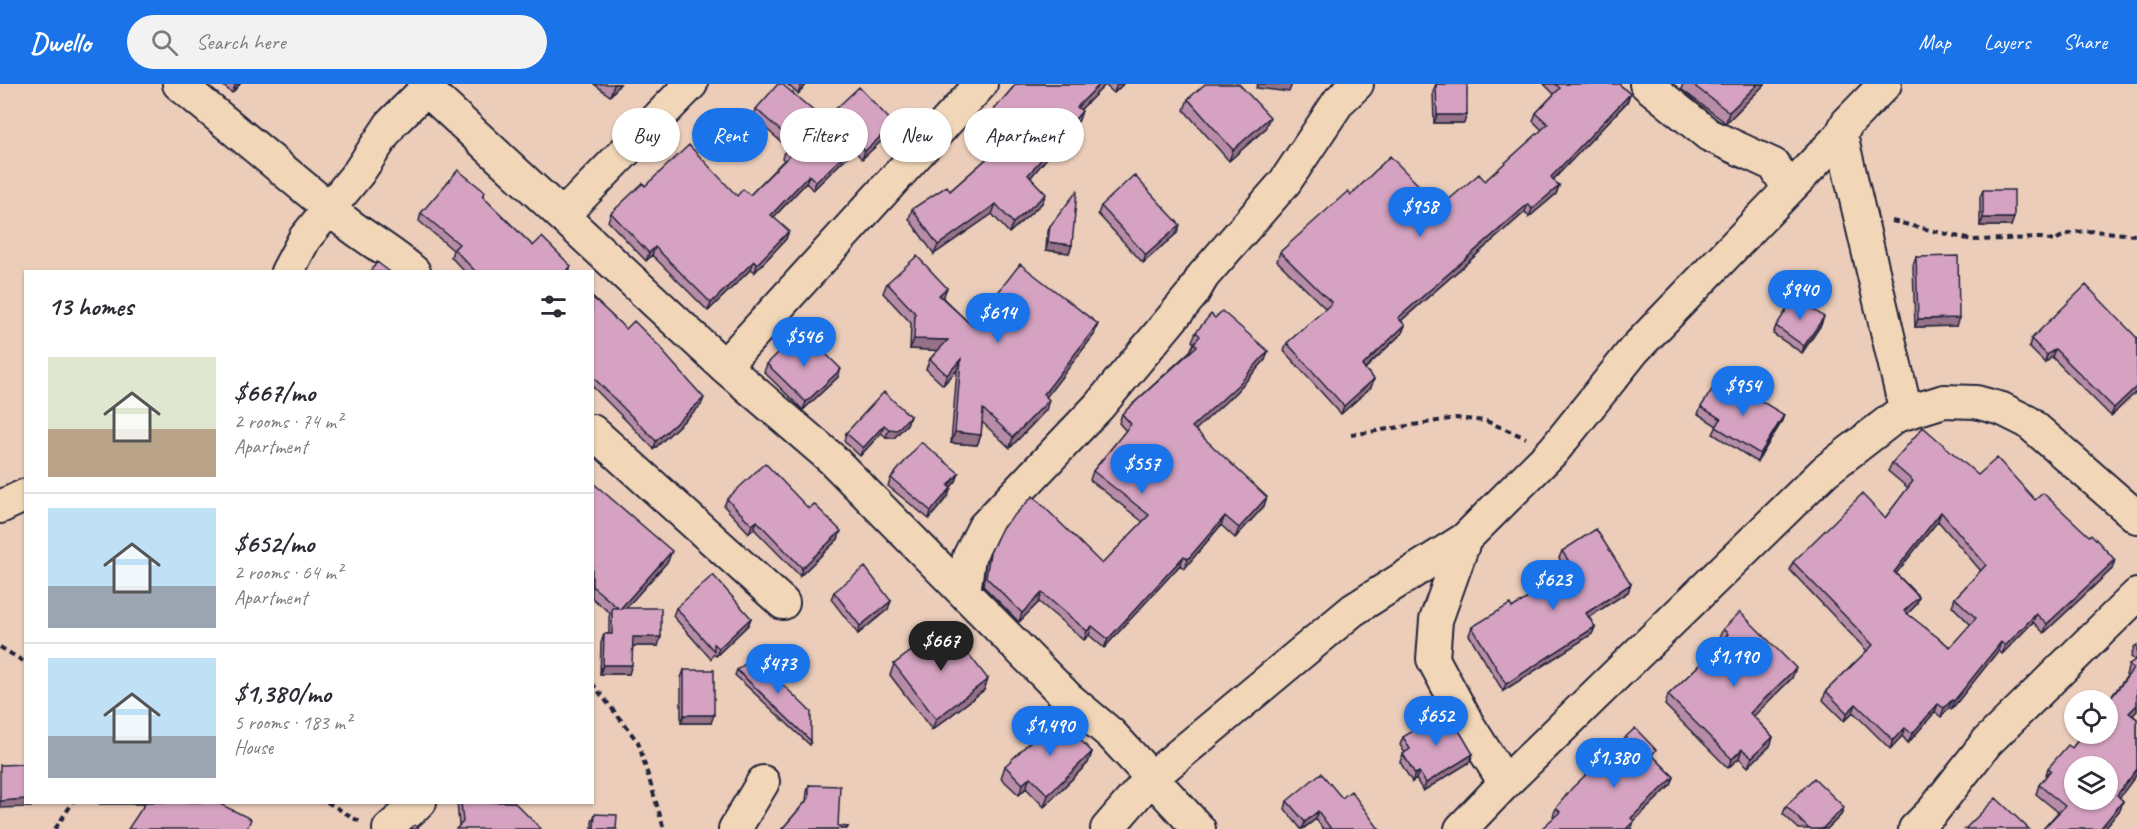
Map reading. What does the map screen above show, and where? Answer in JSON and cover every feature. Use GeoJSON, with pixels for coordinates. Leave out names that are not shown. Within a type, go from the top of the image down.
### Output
{"type":"FeatureCollection","features":[{"type":"Feature","properties":{"kind":"street"},"geometry":{"type":"LineString","coordinates":[[179,84],[349,227],[392,253],[412,270]]}},
{"type":"Feature","properties":{"kind":"street"},"geometry":{"type":"LineString","coordinates":[[563,215],[691,84]]}},
{"type":"Feature","properties":{"kind":"street"},"geometry":{"type":"LineString","coordinates":[[724,366],[981,84]]}},
{"type":"Feature","properties":{"kind":"street"},"geometry":{"type":"LineString","coordinates":[[964,592],[969,557],[984,527],[1099,406],[1193,293],[1208,269],[1285,182],[1339,101],[1357,84]]}},
{"type":"Feature","properties":{"kind":"street"},"geometry":{"type":"LineString","coordinates":[[1646,84],[1709,135],[1774,165],[1789,189]]}},
{"type":"Feature","properties":{"kind":"street"},"geometry":{"type":"LineString","coordinates":[[1107,829],[1150,779],[1353,610],[1465,539],[1554,450],[1634,350],[1841,135],[1847,123],[1886,84]]}},
{"type":"Feature","properties":{"kind":"street"},"geometry":{"type":"LineString","coordinates":[[289,270],[305,238],[359,172],[391,124],[417,96],[429,87],[724,366],[831,458],[1068,699],[1111,734],[1150,779],[1199,829]]}},
{"type":"Feature","properties":{"kind":"street"},"geometry":{"type":"LineString","coordinates":[[1841,135],[1906,412]]}},
{"type":"Feature","properties":{"kind":"street"},"geometry":{"type":"LineString","coordinates":[[1461,829],[1505,783],[1825,471],[1878,429],[1906,412],[1944,401],[1976,402],[2002,410],[2028,422],[2137,517]]}},
{"type":"Feature","properties":{"kind":"street"},"geometry":{"type":"LineString","coordinates":[[594,432],[783,603]]}},
{"type":"Feature","properties":{"kind":"street"},"geometry":{"type":"LineString","coordinates":[[0,507],[24,496]]}},
{"type":"Feature","properties":{"kind":"street"},"geometry":{"type":"LineString","coordinates":[[1465,539],[1436,620],[1433,659],[1469,726],[1505,783]]}},
{"type":"Feature","properties":{"kind":"street"},"geometry":{"type":"LineString","coordinates":[[1915,829],[1933,811],[1987,742],[2137,595]]}},
{"type":"Feature","properties":{"kind":"street"},"geometry":{"type":"LineString","coordinates":[[735,829],[763,782]]}},
{"type":"Feature","properties":{"kind":"street"},"geometry":{"type":"LineString","coordinates":[[377,827],[417,804]]}},
{"type":"Feature","properties":{"kind":"path"},"geometry":{"type":"LineString","coordinates":[[1857,209],[1885,220],[1912,224],[1972,240],[2041,238],[2054,242],[2066,233],[2090,231],[2137,235]]}},
{"type":"Feature","properties":{"kind":"path"},"geometry":{"type":"LineString","coordinates":[[1351,435],[1456,418],[1486,422],[1554,450]]}},
{"type":"Feature","properties":{"kind":"path"},"geometry":{"type":"LineString","coordinates":[[0,647],[24,662]]}},
{"type":"Feature","properties":{"kind":"path"},"geometry":{"type":"LineString","coordinates":[[594,686],[638,742],[664,829]]}},
{"type":"Feature","properties":{"kind":"path"},"geometry":{"type":"LineString","coordinates":[[55,829],[72,804]]}},
{"type":"Feature","properties":{"kind":"path"},"geometry":{"type":"LineString","coordinates":[[331,804],[377,827]]}},
{"type":"Feature","properties":{"kind":"building"},"geometry":{"type":"Polygon","coordinates":[[[778,84],[782,84],[810,108],[780,108],[780,130],[768,120],[768,108],[757,108],[778,84]]]}},
{"type":"Feature","properties":{"kind":"building"},"geometry":{"type":"Polygon","coordinates":[[[1016,84],[1100,84],[1078,108],[996,108],[1016,84]]]}},
{"type":"Feature","properties":{"kind":"building"},"geometry":{"type":"Polygon","coordinates":[[[1205,84],[1239,84],[1270,117],[1233,150],[1188,99],[1205,84]]]}},
{"type":"Feature","properties":{"kind":"building"},"geometry":{"type":"Polygon","coordinates":[[[1436,84],[1467,84],[1467,115],[1437,115],[1436,84]]]}},
{"type":"Feature","properties":{"kind":"building"},"geometry":{"type":"Polygon","coordinates":[[[1555,84],[1619,84],[1630,94],[1551,177],[1559,186],[1532,209],[1528,204],[1398,318],[1405,325],[1362,366],[1374,379],[1344,406],[1287,343],[1332,303],[1280,252],[1348,191],[1351,195],[1390,156],[1440,207],[1479,174],[1485,181],[1548,124],[1536,113],[1560,88],[1555,84]]]}},
{"type":"Feature","properties":{"kind":"building"},"geometry":{"type":"Polygon","coordinates":[[[1692,84],[1758,84],[1729,112],[1692,84]]]}},
{"type":"Feature","properties":{"kind":"building"},"geometry":{"type":"Polygon","coordinates":[[[859,87],[880,109],[880,137],[868,148],[868,108],[837,108],[859,87]]]}},
{"type":"Feature","properties":{"kind":"building"},"geometry":{"type":"Polygon","coordinates":[[[689,145],[692,148],[692,162],[705,162],[737,196],[743,189],[750,195],[783,162],[837,162],[816,182],[809,175],[771,215],[789,231],[757,264],[754,261],[711,303],[655,247],[649,253],[611,213],[643,183],[645,186],[671,162],[680,162],[680,153],[689,145]]]}},
{"type":"Feature","properties":{"kind":"building"},"geometry":{"type":"Polygon","coordinates":[[[983,162],[1039,162],[1028,175],[1046,194],[1013,223],[996,204],[938,245],[912,209],[947,186],[950,191],[983,162]]]}},
{"type":"Feature","properties":{"kind":"building"},"geometry":{"type":"Polygon","coordinates":[[[458,170],[485,192],[482,196],[533,246],[542,237],[571,266],[568,270],[474,270],[454,249],[459,244],[421,213],[458,170]]]}},
{"type":"Feature","properties":{"kind":"building"},"geometry":{"type":"Polygon","coordinates":[[[1134,175],[1180,225],[1146,255],[1101,206],[1134,175]]]}},
{"type":"Feature","properties":{"kind":"building"},"geometry":{"type":"Polygon","coordinates":[[[1983,190],[2014,190],[2014,218],[1983,218],[1983,190]]]}},
{"type":"Feature","properties":{"kind":"building"},"geometry":{"type":"Polygon","coordinates":[[[1077,191],[1072,245],[1048,242],[1050,226],[1077,191]]]}},
{"type":"Feature","properties":{"kind":"building"},"geometry":{"type":"Polygon","coordinates":[[[917,256],[947,288],[939,295],[972,326],[1020,264],[1098,324],[1044,394],[1049,400],[1013,437],[983,409],[981,435],[955,432],[961,359],[947,375],[930,359],[948,340],[914,339],[915,313],[887,283],[917,256]]]}},
{"type":"Feature","properties":{"kind":"building"},"geometry":{"type":"Polygon","coordinates":[[[1958,256],[1959,318],[1918,319],[1916,257],[1958,256]]]}},
{"type":"Feature","properties":{"kind":"building"},"geometry":{"type":"Polygon","coordinates":[[[377,262],[387,270],[371,270],[377,262]]]}},
{"type":"Feature","properties":{"kind":"building"},"geometry":{"type":"Polygon","coordinates":[[[2086,285],[2137,338],[2137,386],[2114,408],[2055,349],[2047,355],[2031,339],[2086,285]]]}},
{"type":"Feature","properties":{"kind":"building"},"geometry":{"type":"Polygon","coordinates":[[[1795,297],[1824,317],[1804,346],[1776,326],[1795,297]]]}},
{"type":"Feature","properties":{"kind":"building"},"geometry":{"type":"Polygon","coordinates":[[[594,299],[626,329],[634,321],[665,352],[704,398],[656,441],[594,378],[594,299]]]}},
{"type":"Feature","properties":{"kind":"building"},"geometry":{"type":"Polygon","coordinates":[[[1222,311],[1268,351],[1239,384],[1192,427],[1267,497],[1239,528],[1225,516],[1188,559],[1184,556],[1108,639],[1092,626],[1087,631],[1042,593],[1022,613],[986,577],[990,553],[1002,528],[1033,496],[1102,564],[1149,515],[1093,471],[1131,424],[1122,414],[1197,346],[1194,343],[1200,336],[1196,332],[1211,314],[1215,318],[1222,311]]]}},
{"type":"Feature","properties":{"kind":"building"},"geometry":{"type":"Polygon","coordinates":[[[795,336],[806,348],[813,341],[841,369],[806,402],[767,364],[795,336]]]}},
{"type":"Feature","properties":{"kind":"building"},"geometry":{"type":"Polygon","coordinates":[[[1716,383],[1740,398],[1745,391],[1784,415],[1760,454],[1716,427],[1721,419],[1701,407],[1716,383]]]}},
{"type":"Feature","properties":{"kind":"building"},"geometry":{"type":"Polygon","coordinates":[[[884,392],[910,416],[897,430],[889,429],[884,425],[863,448],[846,433],[884,392]]]}},
{"type":"Feature","properties":{"kind":"building"},"geometry":{"type":"Polygon","coordinates":[[[1923,427],[1978,475],[1997,458],[2035,500],[2043,493],[2089,536],[2091,534],[2115,560],[2047,624],[2036,614],[2005,646],[2001,642],[1954,701],[1952,700],[1944,708],[1938,704],[1912,734],[1905,728],[1893,740],[1856,704],[1847,713],[1826,691],[1873,645],[1793,562],[1862,494],[1885,518],[1913,481],[1892,463],[1923,427]],[[1941,512],[1894,572],[1919,597],[1904,611],[1950,647],[1976,618],[1955,598],[1986,565],[1941,512]]]}},
{"type":"Feature","properties":{"kind":"building"},"geometry":{"type":"Polygon","coordinates":[[[921,442],[959,473],[948,486],[951,488],[931,511],[891,478],[921,442]]]}},
{"type":"Feature","properties":{"kind":"building"},"geometry":{"type":"Polygon","coordinates":[[[765,463],[809,509],[814,504],[841,531],[802,568],[757,521],[752,525],[727,499],[765,463]]]}},
{"type":"Feature","properties":{"kind":"building"},"geometry":{"type":"Polygon","coordinates":[[[594,484],[672,551],[621,608],[661,608],[661,637],[633,637],[632,665],[603,665],[604,634],[612,634],[612,608],[618,608],[594,588],[594,484]]]}},
{"type":"Feature","properties":{"kind":"building"},"geometry":{"type":"Polygon","coordinates":[[[1596,529],[1631,584],[1586,613],[1595,627],[1506,684],[1472,627],[1510,604],[1512,608],[1574,569],[1562,551],[1596,529]]]}},
{"type":"Feature","properties":{"kind":"building"},"geometry":{"type":"Polygon","coordinates":[[[865,567],[891,601],[860,626],[834,592],[865,567]]]}},
{"type":"Feature","properties":{"kind":"building"},"geometry":{"type":"Polygon","coordinates":[[[713,575],[751,618],[719,648],[714,644],[714,651],[676,608],[713,575]]]}},
{"type":"Feature","properties":{"kind":"building"},"geometry":{"type":"Polygon","coordinates":[[[1740,612],[1796,668],[1750,713],[1773,737],[1752,757],[1742,749],[1732,759],[1668,695],[1718,647],[1717,645],[1728,634],[1723,629],[1740,612]]]}},
{"type":"Feature","properties":{"kind":"building"},"geometry":{"type":"Polygon","coordinates":[[[946,625],[988,679],[936,719],[894,664],[946,625]]]}},
{"type":"Feature","properties":{"kind":"building"},"geometry":{"type":"Polygon","coordinates":[[[754,657],[811,712],[811,741],[737,670],[754,657]]]}},
{"type":"Feature","properties":{"kind":"building"},"geometry":{"type":"Polygon","coordinates":[[[2137,658],[2137,705],[2129,713],[2137,719],[2137,769],[2118,794],[2118,756],[2064,756],[2064,805],[2039,785],[2051,770],[2048,768],[2068,745],[2072,748],[2075,744],[2118,744],[2117,690],[2133,669],[2129,665],[2137,658]]]}},
{"type":"Feature","properties":{"kind":"building"},"geometry":{"type":"Polygon","coordinates":[[[684,670],[714,670],[714,715],[684,715],[684,670]]]}},
{"type":"Feature","properties":{"kind":"building"},"geometry":{"type":"Polygon","coordinates":[[[1447,710],[1473,754],[1426,783],[1419,772],[1415,774],[1403,754],[1410,749],[1403,737],[1447,710]]]}},
{"type":"Feature","properties":{"kind":"building"},"geometry":{"type":"Polygon","coordinates":[[[1057,716],[1092,752],[1048,795],[1030,777],[1023,784],[1005,766],[1057,716]]]}},
{"type":"Feature","properties":{"kind":"building"},"geometry":{"type":"Polygon","coordinates":[[[1635,728],[1656,750],[1652,755],[1674,777],[1631,818],[1634,821],[1626,829],[1541,829],[1560,812],[1556,808],[1572,788],[1635,728]]]}},
{"type":"Feature","properties":{"kind":"building"},"geometry":{"type":"Polygon","coordinates":[[[24,764],[24,799],[0,801],[0,765],[24,764]]]}},
{"type":"Feature","properties":{"kind":"building"},"geometry":{"type":"Polygon","coordinates":[[[1321,773],[1342,798],[1351,791],[1379,829],[1331,829],[1318,811],[1305,822],[1287,801],[1321,773]]]}},
{"type":"Feature","properties":{"kind":"building"},"geometry":{"type":"Polygon","coordinates":[[[1814,778],[1844,807],[1822,829],[1809,829],[1786,806],[1814,778]]]}},
{"type":"Feature","properties":{"kind":"building"},"geometry":{"type":"Polygon","coordinates":[[[809,785],[840,786],[838,826],[848,827],[846,829],[782,829],[809,798],[809,785]]]}},
{"type":"Feature","properties":{"kind":"building"},"geometry":{"type":"Polygon","coordinates":[[[2118,796],[2123,801],[2118,807],[2118,796]]]}},
{"type":"Feature","properties":{"kind":"building"},"geometry":{"type":"Polygon","coordinates":[[[1996,798],[2029,829],[1965,829],[1996,798]]]}},
{"type":"Feature","properties":{"kind":"building"},"geometry":{"type":"Polygon","coordinates":[[[145,804],[220,804],[251,819],[247,829],[128,829],[145,804]]]}},
{"type":"Feature","properties":{"kind":"building"},"geometry":{"type":"Polygon","coordinates":[[[461,804],[516,804],[541,829],[456,829],[463,822],[461,804]]]}},
{"type":"Feature","properties":{"kind":"building"},"geometry":{"type":"Polygon","coordinates":[[[2064,807],[2064,810],[2116,810],[2100,829],[2043,829],[2064,807]]]}},
{"type":"Feature","properties":{"kind":"building"},"geometry":{"type":"Polygon","coordinates":[[[595,814],[617,815],[616,829],[594,829],[595,814]]]}}]}
